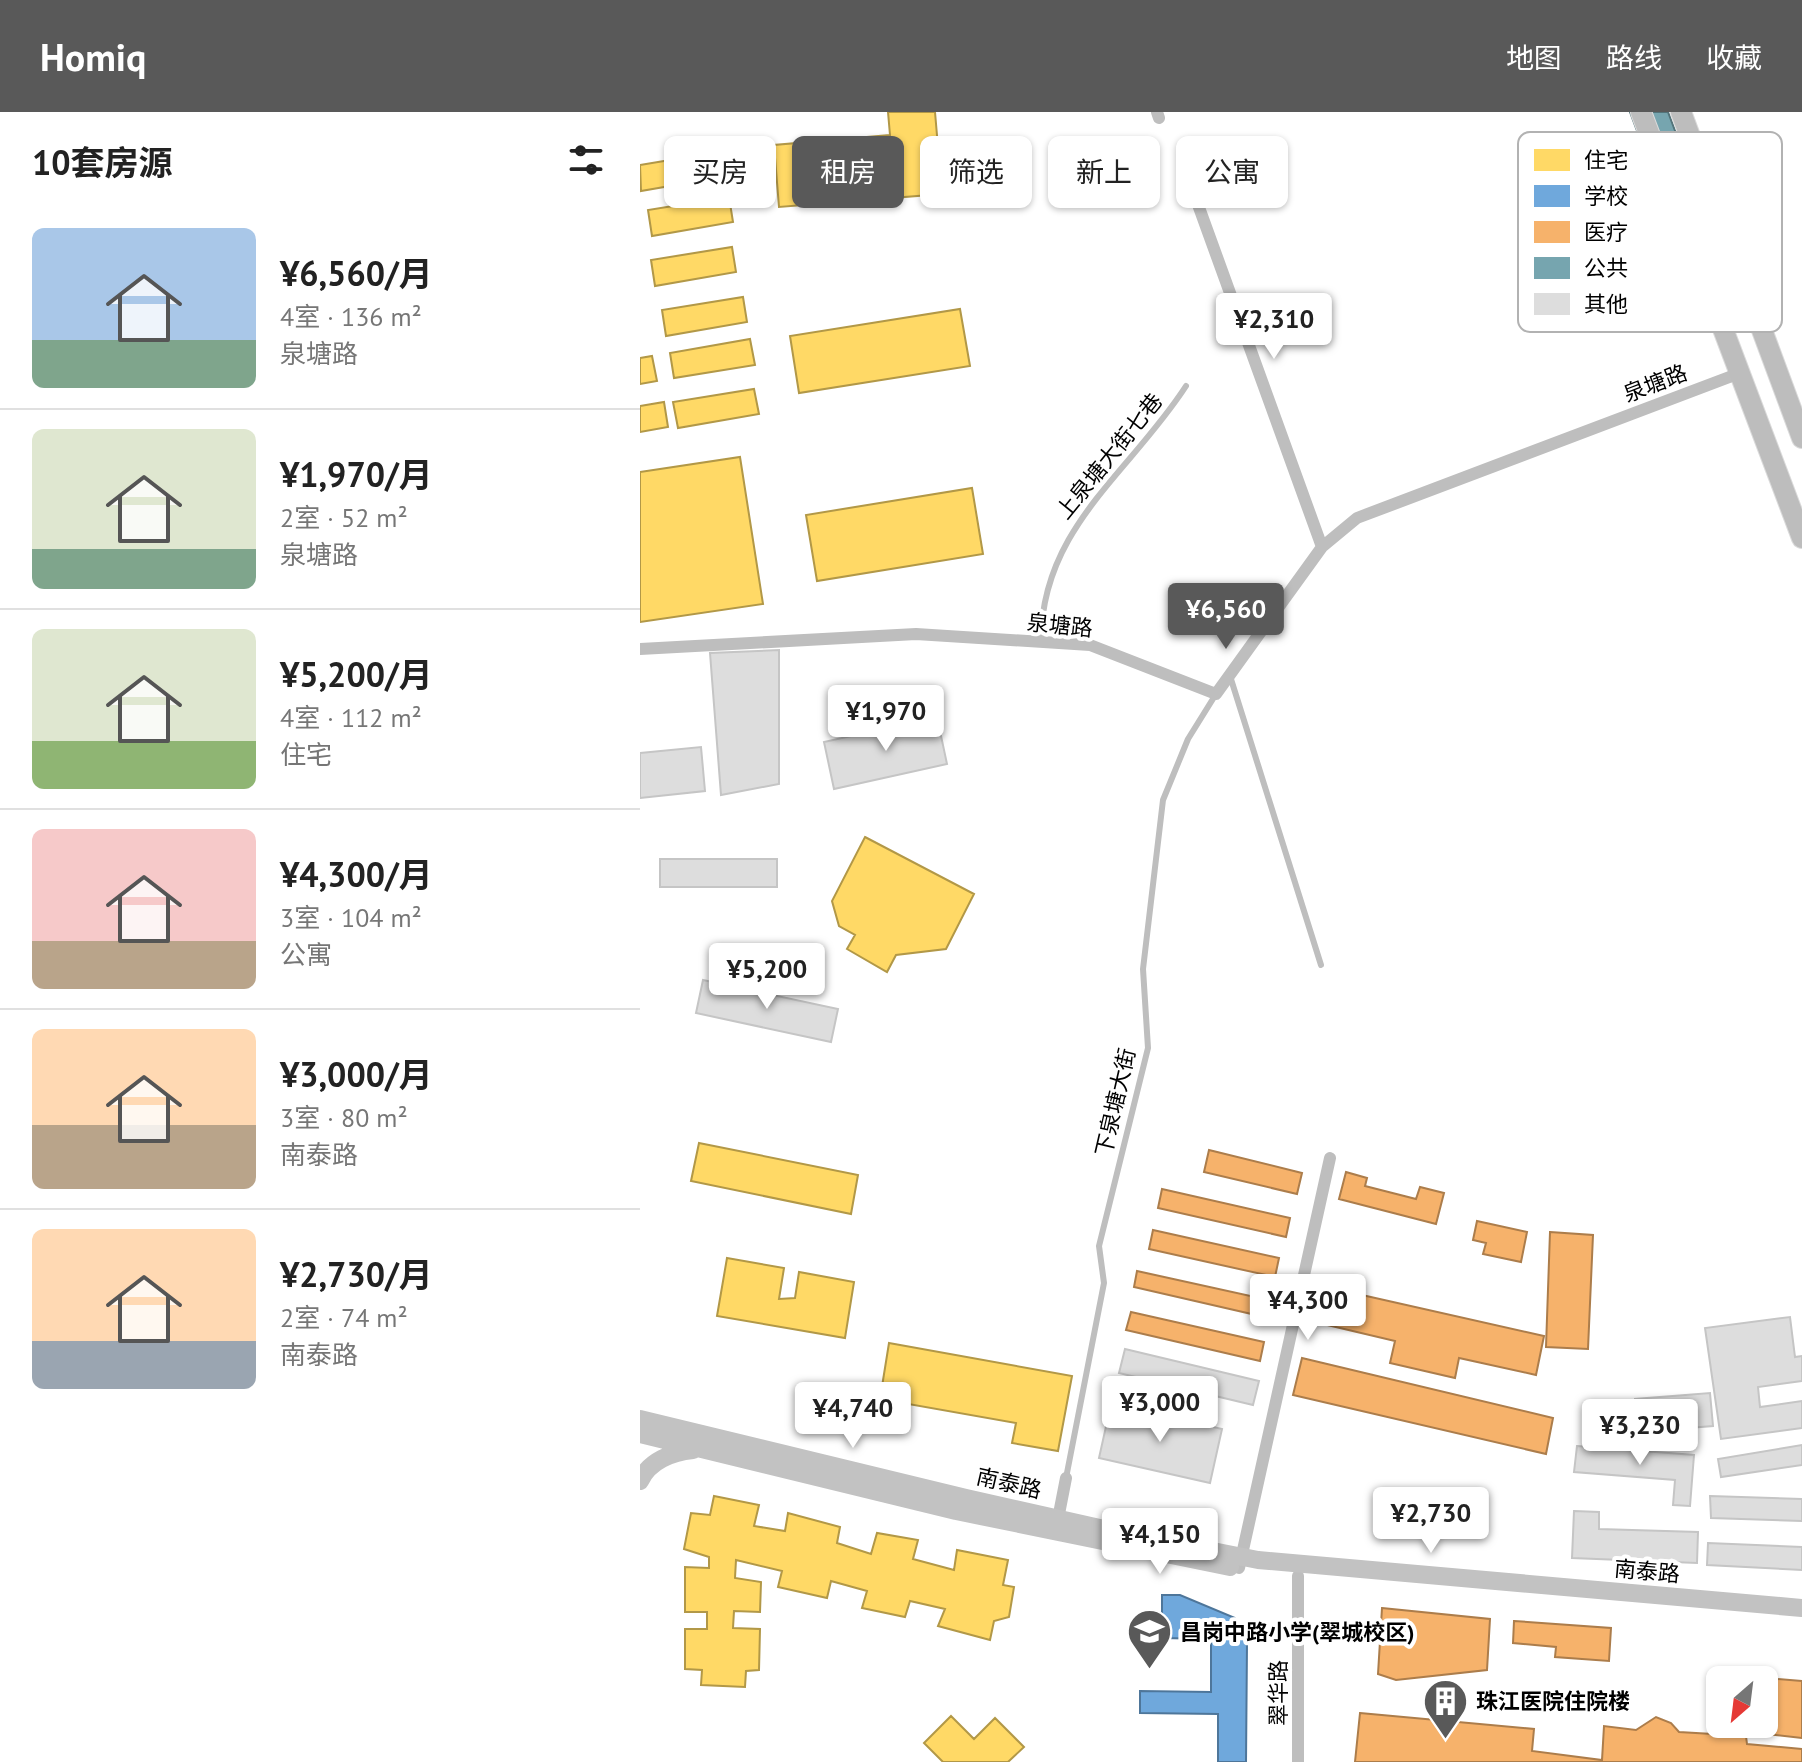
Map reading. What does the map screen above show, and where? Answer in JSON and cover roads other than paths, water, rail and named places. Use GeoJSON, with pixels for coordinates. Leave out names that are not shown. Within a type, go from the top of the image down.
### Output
{"type":"FeatureCollection","features":[{"type":"Feature","properties":{"kind":"main road"},"geometry":{"type":"LineString","coordinates":[[1641,112],[1649,132]]}},
{"type":"Feature","properties":{"kind":"main road"},"geometry":{"type":"LineString","coordinates":[[1681,112],[1688,132]]}},
{"type":"Feature","properties":{"kind":"main road"},"geometry":{"type":"LineString","coordinates":[[1724,332],[1802,538]]}},
{"type":"Feature","properties":{"kind":"main road"},"geometry":{"type":"LineString","coordinates":[[1763,332],[1802,438]]}},
{"type":"Feature","properties":{"kind":"main road","name":"南泰路"},"geometry":{"type":"LineString","coordinates":[[640,1419],[1298,1576],[1802,1619]]}},
{"type":"Feature","properties":{"kind":"main road","name":"南泰路"},"geometry":{"type":"LineString","coordinates":[[640,1434],[956,1511],[1147,1552],[1802,1608]]}},
{"type":"Feature","properties":{"kind":"main road"},"geometry":{"type":"LineString","coordinates":[[640,1481],[651,1465],[666,1457],[683,1451],[704,1450]]}},
{"type":"Feature","properties":{"kind":"street"},"geometry":{"type":"LineString","coordinates":[[1199,208],[1322,547]]}},
{"type":"Feature","properties":{"kind":"street","name":"泉塘路"},"geometry":{"type":"LineString","coordinates":[[640,649],[916,634],[1090,645],[1216,694],[1322,547],[1357,518],[1740,373]]}},
{"type":"Feature","properties":{"kind":"street"},"geometry":{"type":"LineString","coordinates":[[1240,1562],[1330,1158]]}},
{"type":"Feature","properties":{"kind":"street"},"geometry":{"type":"LineString","coordinates":[[1058,1519],[1066,1478]]}},
{"type":"Feature","properties":{"kind":"street","name":"翠华路"},"geometry":{"type":"LineString","coordinates":[[1298,1576],[1298,1762]]}},
{"type":"Feature","properties":{"kind":"lane","name":"上泉塘大街七巷"},"geometry":{"type":"LineString","coordinates":[[1041,642],[1044,598],[1069,535],[1126,460],[1163,420],[1186,386]]}},
{"type":"Feature","properties":{"kind":"lane"},"geometry":{"type":"LineString","coordinates":[[1230,676],[1321,965]]}},
{"type":"Feature","properties":{"kind":"lane","name":"下泉塘大街"},"geometry":{"type":"LineString","coordinates":[[1066,1478],[1104,1283],[1099,1246],[1148,1048],[1143,969],[1163,800],[1188,739],[1216,694]]}},
{"type":"Feature","properties":{"kind":"place","name":"昌岗中路小学(翠城校区)"},"geometry":{"type":"Point","coordinates":[1149,1671]}},
{"type":"Feature","properties":{"kind":"place","name":"珠江医院住院楼"},"geometry":{"type":"Point","coordinates":[1445,1740]}}]}
